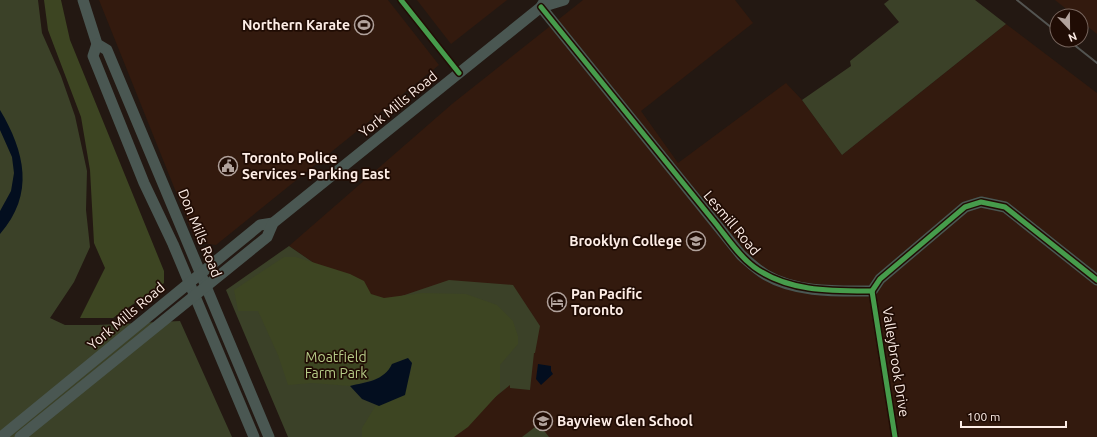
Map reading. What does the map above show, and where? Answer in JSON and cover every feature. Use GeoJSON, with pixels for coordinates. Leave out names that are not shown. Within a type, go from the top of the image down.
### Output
{"type":"FeatureCollection","features":[{"type":"Feature","properties":{"kind":"main road","name":"Don Mills Road"},"geometry":{"type":"LineString","coordinates":[[83,0],[97,44],[93,56],[254,437]]}},
{"type":"Feature","properties":{"kind":"main road","name":"York Mills Road"},"geometry":{"type":"LineString","coordinates":[[20,437],[267,237],[273,223],[459,73],[540,2],[564,0]]}},
{"type":"Feature","properties":{"kind":"main road","name":"Lesmill Road"},"geometry":{"type":"LineString","coordinates":[[540,2],[732,243],[753,266],[765,274],[792,285],[841,291],[872,291]]}},
{"type":"Feature","properties":{"kind":"main road","name":"Don Mills Road"},"geometry":{"type":"LineString","coordinates":[[97,44],[107,50],[269,437]]}},
{"type":"Feature","properties":{"kind":"main road"},"geometry":{"type":"LineString","coordinates":[[109,93],[122,88]]}},
{"type":"Feature","properties":{"kind":"main road"},"geometry":{"type":"LineString","coordinates":[[138,165],[153,161]]}},
{"type":"Feature","properties":{"kind":"main road"},"geometry":{"type":"LineString","coordinates":[[872,291],[880,280],[965,207],[981,202],[1005,207],[1097,280]]}},
{"type":"Feature","properties":{"kind":"main road","name":"York Mills Road"},"geometry":{"type":"LineString","coordinates":[[5,434],[260,225],[273,223]]}},
{"type":"Feature","properties":{"kind":"street"},"geometry":{"type":"LineString","coordinates":[[401,0],[459,73]]}},
{"type":"Feature","properties":{"kind":"street","name":"Valleybrook Drive"},"geometry":{"type":"LineString","coordinates":[[872,291],[895,437]]}},
{"type":"Feature","properties":{"kind":"shaded area"},"geometry":{"type":"Polygon","coordinates":[[[99,0],[388,0],[439,65],[216,245],[196,242],[99,0]]]}},
{"type":"Feature","properties":{"kind":"shaded area"},"geometry":{"type":"Polygon","coordinates":[[[417,0],[507,0],[451,44],[417,0]]]}},
{"type":"Feature","properties":{"kind":"shaded area"},"geometry":{"type":"Polygon","coordinates":[[[583,0],[735,0],[753,23],[641,111],[678,163],[786,83],[802,100],[842,155],[1006,24],[1097,93],[1097,437],[446,437],[512,349],[535,352],[375,305],[289,246],[452,104],[583,0]]]}},
{"type":"Feature","properties":{"kind":"shaded area"},"geometry":{"type":"Polygon","coordinates":[[[1055,0],[1097,0],[1097,34],[1089,28],[1089,8],[1065,8],[1055,0]]]}},
{"type":"Feature","properties":{"kind":"green space"},"geometry":{"type":"Polygon","coordinates":[[[0,0],[38,0],[42,33],[61,76],[75,116],[87,171],[86,210],[90,247],[74,282],[50,318],[65,325],[180,321],[232,437],[0,437],[0,0]]]}},
{"type":"Feature","properties":{"kind":"green space"},"geometry":{"type":"Polygon","coordinates":[[[44,0],[61,0],[70,40],[164,271],[164,283],[113,318],[80,318],[105,268],[94,243],[90,170],[81,117],[48,30],[44,0]]]}},
{"type":"Feature","properties":{"kind":"green space"},"geometry":{"type":"Polygon","coordinates":[[[889,0],[975,0],[1006,24],[842,155],[802,100],[851,66],[850,61],[899,22],[884,4],[889,0]]]}},
{"type":"Feature","properties":{"kind":"green space","name":"Moatfield Farm Park"},"geometry":{"type":"Polygon","coordinates":[[[289,246],[375,305],[449,280],[513,285],[540,326],[534,353],[530,390],[510,388],[510,385],[446,437],[288,437],[226,290],[289,246]]]}},
{"type":"Feature","properties":{"kind":"green space","name":"Moatfield Farm Park"},"geometry":{"type":"Polygon","coordinates":[[[284,257],[296,257],[350,274],[364,281],[371,294],[384,298],[422,293],[466,294],[497,305],[513,321],[518,336],[518,344],[500,365],[500,392],[468,427],[454,437],[362,437],[362,428],[376,405],[379,406],[410,375],[412,363],[408,358],[392,364],[388,372],[382,377],[350,386],[312,383],[288,385],[278,355],[258,311],[238,311],[234,290],[284,257]]]}},
{"type":"Feature","properties":{"kind":"green space"},"geometry":{"type":"Polygon","coordinates":[[[539,424],[549,437],[522,437],[539,424]]]}},
{"type":"Feature","properties":{"kind":"water"},"geometry":{"type":"Polygon","coordinates":[[[0,110],[9,126],[20,157],[22,188],[18,204],[11,219],[0,234],[0,211],[11,191],[14,173],[12,157],[0,130],[0,110]]]}},
{"type":"Feature","properties":{"kind":"water"},"geometry":{"type":"Polygon","coordinates":[[[408,358],[412,363],[405,395],[379,406],[362,399],[350,386],[374,380],[389,370],[392,364],[408,358]]]}},
{"type":"Feature","properties":{"kind":"water"},"geometry":{"type":"Polygon","coordinates":[[[538,364],[551,366],[551,371],[553,374],[541,385],[536,379],[538,364]]]}},
{"type":"Feature","properties":{"kind":"railway"},"geometry":{"type":"LineString","coordinates":[[1017,0],[1049,26]]}},
{"type":"Feature","properties":{"kind":"railway"},"geometry":{"type":"LineString","coordinates":[[1078,48],[1097,63]]}},
{"type":"Feature","properties":{"kind":"cycle path"},"geometry":{"type":"LineString","coordinates":[[401,0],[459,73]]}},
{"type":"Feature","properties":{"kind":"cycle path"},"geometry":{"type":"LineString","coordinates":[[541,7],[743,258],[767,275],[796,286],[841,291],[872,291]]}},
{"type":"Feature","properties":{"kind":"cycle path"},"geometry":{"type":"LineString","coordinates":[[872,291],[880,279],[965,207],[981,202],[1005,207],[1097,280]]}},
{"type":"Feature","properties":{"kind":"cycle path"},"geometry":{"type":"LineString","coordinates":[[872,291],[895,437]]}},
{"type":"Feature","properties":{"kind":"place","name":"Northern Karate"},"geometry":{"type":"Point","coordinates":[364,25]}},
{"type":"Feature","properties":{"kind":"place","name":"Toronto Police Services - Parking East"},"geometry":{"type":"Point","coordinates":[228,166]}},
{"type":"Feature","properties":{"kind":"place","name":"Brooklyn College"},"geometry":{"type":"Point","coordinates":[696,241]}},
{"type":"Feature","properties":{"kind":"place","name":"Pan Pacific Toronto"},"geometry":{"type":"Point","coordinates":[557,302]}},
{"type":"Feature","properties":{"kind":"place","name":"Bayview Glen School"},"geometry":{"type":"Point","coordinates":[543,421]}}]}
